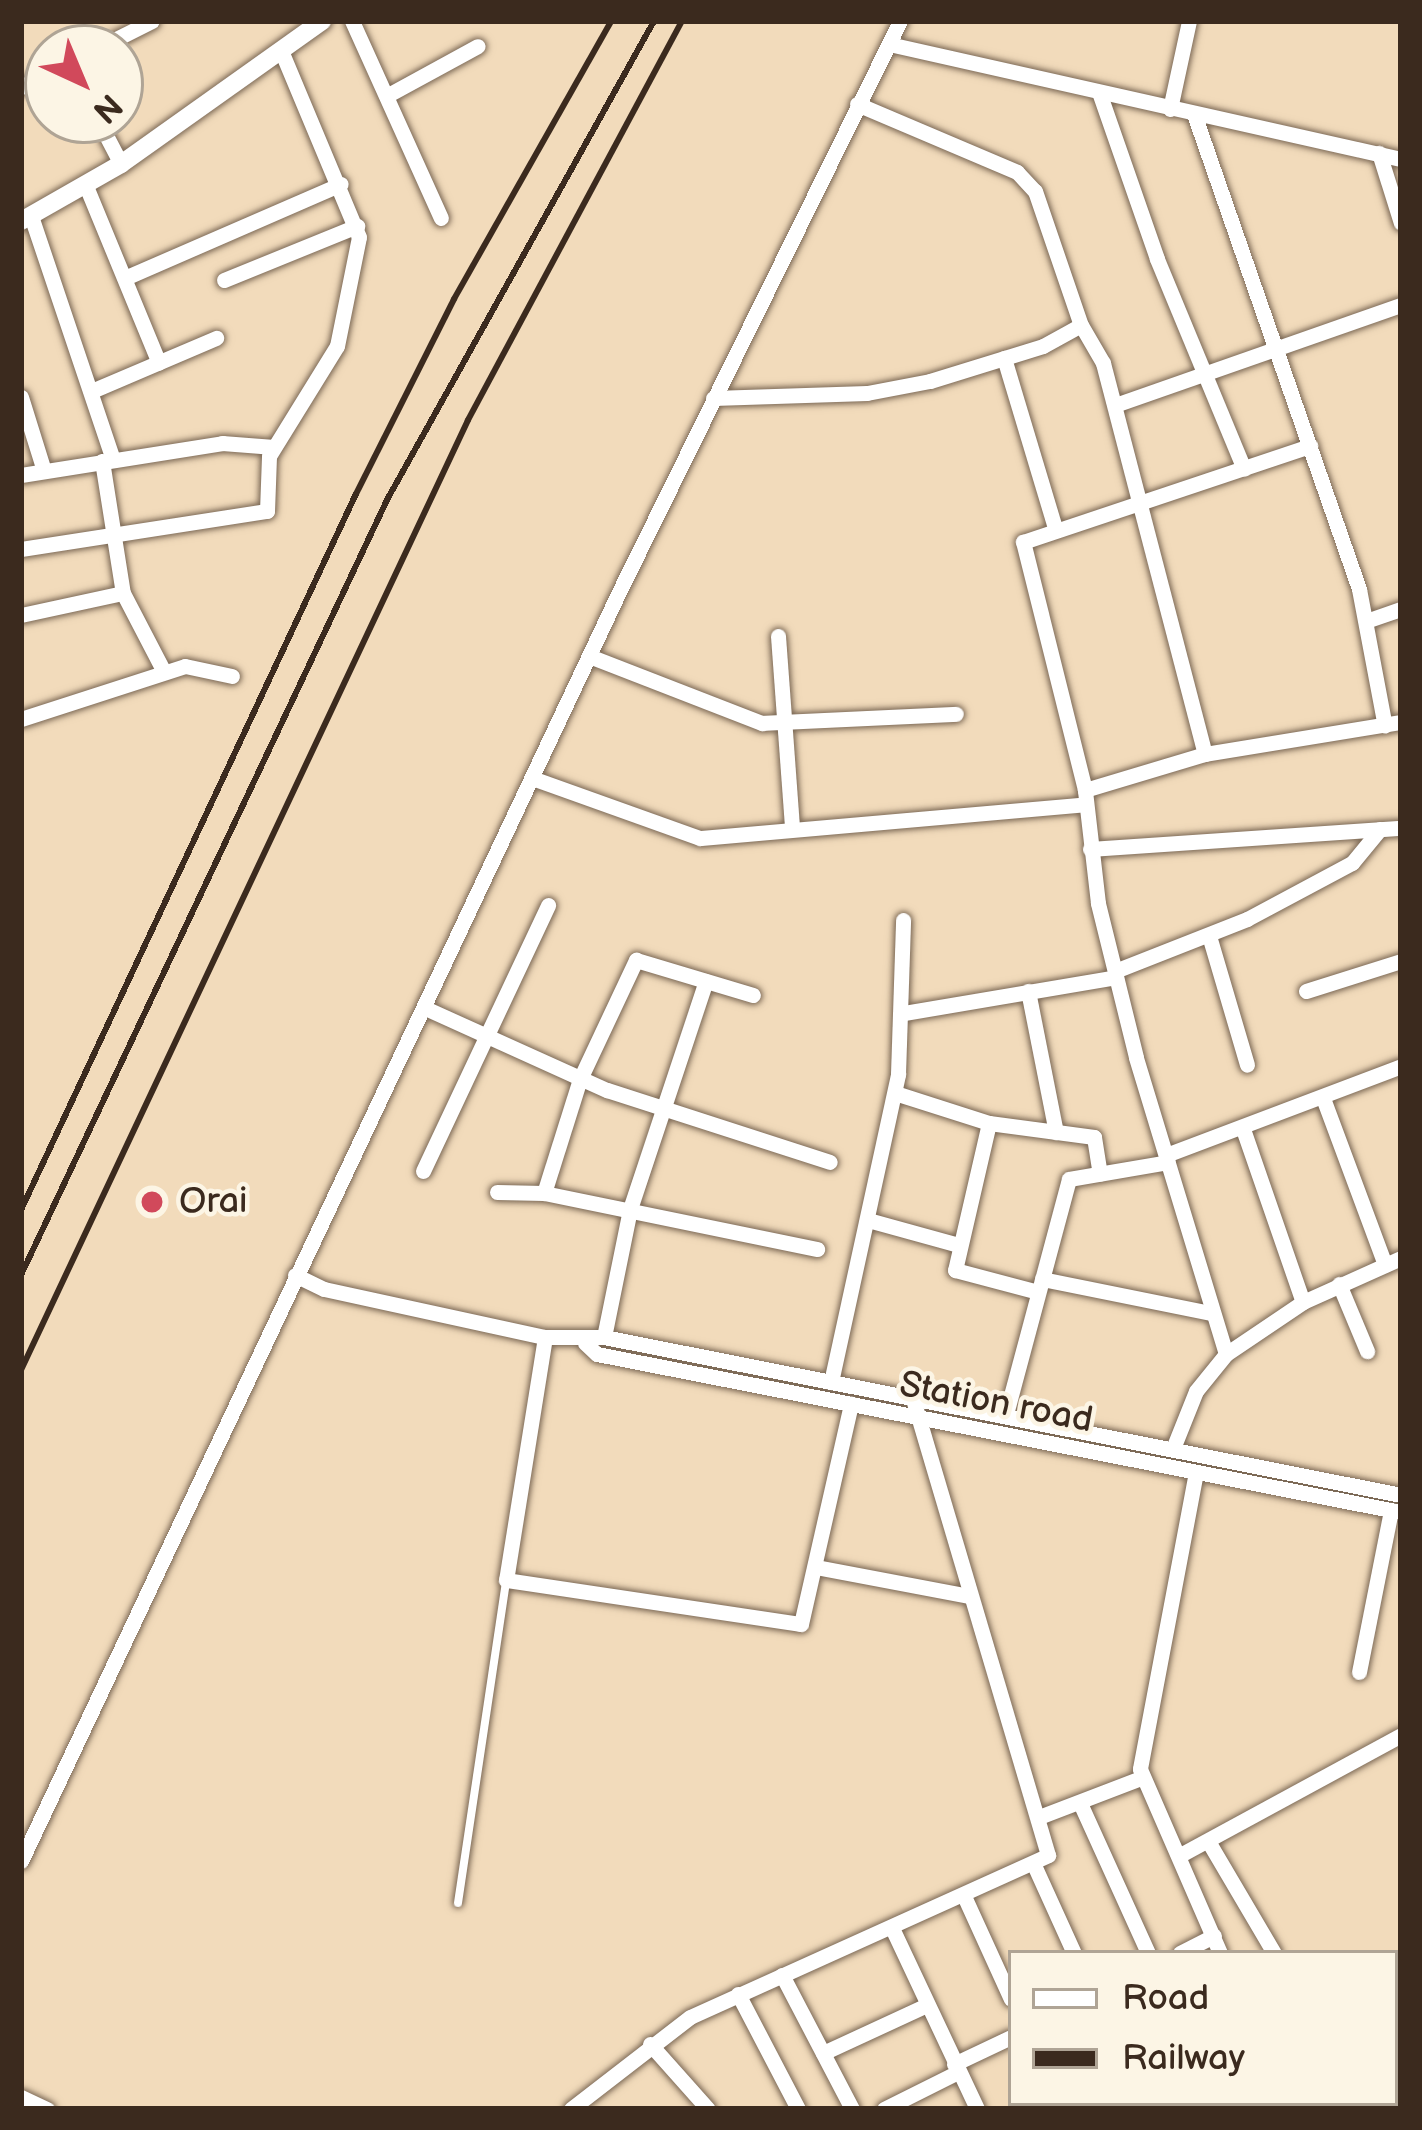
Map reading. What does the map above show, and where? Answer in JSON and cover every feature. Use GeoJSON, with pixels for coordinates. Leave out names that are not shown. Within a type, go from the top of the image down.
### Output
{"type":"FeatureCollection","features":[{"type":"Feature","properties":{"kind":"street"},"geometry":{"type":"LineString","coordinates":[[163,670],[123,593],[112,532],[108,460],[94,390],[26,219],[121,164],[322,21]]}},
{"type":"Feature","properties":{"kind":"street"},"geometry":{"type":"LineString","coordinates":[[352,21],[441,218]]}},
{"type":"Feature","properties":{"kind":"street"},"geometry":{"type":"LineString","coordinates":[[21,1862],[589,656],[900,21]]}},
{"type":"Feature","properties":{"kind":"street"},"geometry":{"type":"LineString","coordinates":[[1170,109],[1189,21]]}},
{"type":"Feature","properties":{"kind":"street"},"geometry":{"type":"LineString","coordinates":[[889,44],[1401,159]]}},
{"type":"Feature","properties":{"kind":"street"},"geometry":{"type":"LineString","coordinates":[[388,95],[478,46]]}},
{"type":"Feature","properties":{"kind":"street"},"geometry":{"type":"LineString","coordinates":[[21,549],[264,513],[274,447],[337,346],[357,226],[282,52]]}},
{"type":"Feature","properties":{"kind":"street"},"geometry":{"type":"LineString","coordinates":[[1100,95],[1201,372],[1244,469]]}},
{"type":"Feature","properties":{"kind":"street"},"geometry":{"type":"LineString","coordinates":[[857,104],[1028,181],[1115,405],[1205,754]]}},
{"type":"Feature","properties":{"kind":"street"},"geometry":{"type":"LineString","coordinates":[[532,778],[689,836],[1085,797],[1205,754],[1393,724],[1310,446],[1194,115]]}},
{"type":"Feature","properties":{"kind":"street"},"geometry":{"type":"LineString","coordinates":[[111,144],[121,164]]}},
{"type":"Feature","properties":{"kind":"street"},"geometry":{"type":"LineString","coordinates":[[1379,153],[1401,223]]}},
{"type":"Feature","properties":{"kind":"street"},"geometry":{"type":"LineString","coordinates":[[127,277],[341,184]]}},
{"type":"Feature","properties":{"kind":"street"},"geometry":{"type":"LineString","coordinates":[[86,186],[159,363]]}},
{"type":"Feature","properties":{"kind":"street"},"geometry":{"type":"LineString","coordinates":[[224,280],[357,226]]}},
{"type":"Feature","properties":{"kind":"street"},"geometry":{"type":"LineString","coordinates":[[1115,405],[1401,305]]}},
{"type":"Feature","properties":{"kind":"street"},"geometry":{"type":"LineString","coordinates":[[713,398],[867,393],[1004,358],[1082,325]]}},
{"type":"Feature","properties":{"kind":"street"},"geometry":{"type":"LineString","coordinates":[[94,390],[216,338]]}},
{"type":"Feature","properties":{"kind":"street"},"geometry":{"type":"LineString","coordinates":[[1004,358],[1055,528]]}},
{"type":"Feature","properties":{"kind":"street"},"geometry":{"type":"LineString","coordinates":[[22,402],[44,471]]}},
{"type":"Feature","properties":{"kind":"street"},"geometry":{"type":"LineString","coordinates":[[21,475],[222,442],[274,447]]}},
{"type":"Feature","properties":{"kind":"street"},"geometry":{"type":"LineString","coordinates":[[1226,1354],[1210,1313],[1115,974],[1090,849],[1085,797],[1023,550],[1027,538],[1310,446]]}},
{"type":"Feature","properties":{"kind":"street"},"geometry":{"type":"LineString","coordinates":[[21,615],[123,593]]}},
{"type":"Feature","properties":{"kind":"street"},"geometry":{"type":"LineString","coordinates":[[1366,621],[1401,609]]}},
{"type":"Feature","properties":{"kind":"street"},"geometry":{"type":"LineString","coordinates":[[778,636],[792,825]]}},
{"type":"Feature","properties":{"kind":"street"},"geometry":{"type":"LineString","coordinates":[[589,656],[742,717],[783,725],[956,714]]}},
{"type":"Feature","properties":{"kind":"street"},"geometry":{"type":"LineString","coordinates":[[21,719],[163,670],[184,666],[232,676]]}},
{"type":"Feature","properties":{"kind":"street"},"geometry":{"type":"LineString","coordinates":[[1090,849],[1401,828]]}},
{"type":"Feature","properties":{"kind":"street"},"geometry":{"type":"LineString","coordinates":[[904,1013],[1115,974],[1210,939],[1352,863],[1380,829]]}},
{"type":"Feature","properties":{"kind":"street"},"geometry":{"type":"LineString","coordinates":[[423,1171],[548,905]]}},
{"type":"Feature","properties":{"kind":"street"},"geometry":{"type":"LineString","coordinates":[[831,1382],[895,1093],[904,1013],[903,920]]}},
{"type":"Feature","properties":{"kind":"street"},"geometry":{"type":"LineString","coordinates":[[1210,939],[1247,1064]]}},
{"type":"Feature","properties":{"kind":"street"},"geometry":{"type":"LineString","coordinates":[[544,1193],[580,1079],[636,960],[753,995]]}},
{"type":"Feature","properties":{"kind":"street"},"geometry":{"type":"LineString","coordinates":[[1306,991],[1401,961]]}},
{"type":"Feature","properties":{"kind":"street"},"geometry":{"type":"LineString","coordinates":[[604,1337],[630,1209],[706,980]]}},
{"type":"Feature","properties":{"kind":"street"},"geometry":{"type":"LineString","coordinates":[[1028,991],[1056,1132]]}},
{"type":"Feature","properties":{"kind":"street"},"geometry":{"type":"LineString","coordinates":[[425,1008],[580,1079],[830,1162]]}},
{"type":"Feature","properties":{"kind":"street"},"geometry":{"type":"LineString","coordinates":[[1006,1414],[1069,1179],[1167,1159],[1401,1066]]}},
{"type":"Feature","properties":{"kind":"street"},"geometry":{"type":"LineString","coordinates":[[895,1093],[989,1123],[1099,1140],[1100,1174]]}},
{"type":"Feature","properties":{"kind":"street"},"geometry":{"type":"LineString","coordinates":[[1174,1446],[1196,1391],[1226,1354],[1303,1302],[1393,1262],[1323,1098]]}},
{"type":"Feature","properties":{"kind":"street"},"geometry":{"type":"LineString","coordinates":[[989,1123],[959,1245],[957,1276],[1210,1313]]}},
{"type":"Feature","properties":{"kind":"street"},"geometry":{"type":"LineString","coordinates":[[1243,1129],[1303,1302]]}},
{"type":"Feature","properties":{"kind":"street"},"geometry":{"type":"LineString","coordinates":[[497,1192],[544,1193],[817,1249]]}},
{"type":"Feature","properties":{"kind":"street"},"geometry":{"type":"LineString","coordinates":[[868,1220],[959,1245]]}},
{"type":"Feature","properties":{"kind":"street","name":"Station road"},"geometry":{"type":"LineString","coordinates":[[295,1275],[323,1289],[545,1337],[585,1342],[604,1337],[1174,1446],[1401,1495]]}},
{"type":"Feature","properties":{"kind":"street"},"geometry":{"type":"LineString","coordinates":[[1339,1284],[1367,1351]]}},
{"type":"Feature","properties":{"kind":"street"},"geometry":{"type":"LineString","coordinates":[[545,1337],[506,1580],[801,1624],[851,1405]]}},
{"type":"Feature","properties":{"kind":"street","name":"Station road"},"geometry":{"type":"LineString","coordinates":[[585,1342],[597,1354],[1396,1512]]}},
{"type":"Feature","properties":{"kind":"street"},"geometry":{"type":"LineString","coordinates":[[571,2109],[650,2044],[738,1994],[1048,1856],[913,1398]]}},
{"type":"Feature","properties":{"kind":"street"},"geometry":{"type":"LineString","coordinates":[[1196,1472],[1141,1778],[1182,1854],[1219,1950]]}},
{"type":"Feature","properties":{"kind":"street"},"geometry":{"type":"LineString","coordinates":[[1360,1672],[1396,1512]]}},
{"type":"Feature","properties":{"kind":"street"},"geometry":{"type":"LineString","coordinates":[[816,1567],[970,1596]]}},
{"type":"Feature","properties":{"kind":"street"},"geometry":{"type":"LineString","coordinates":[[1182,1854],[1401,1735]]}},
{"type":"Feature","properties":{"kind":"street"},"geometry":{"type":"LineString","coordinates":[[1040,1817],[1141,1778]]}},
{"type":"Feature","properties":{"kind":"street"},"geometry":{"type":"LineString","coordinates":[[1080,1803],[1147,1950]]}},
{"type":"Feature","properties":{"kind":"street"},"geometry":{"type":"LineString","coordinates":[[1208,1841],[1272,1950]]}},
{"type":"Feature","properties":{"kind":"street"},"geometry":{"type":"LineString","coordinates":[[1034,1865],[1073,1950]]}},
{"type":"Feature","properties":{"kind":"street"},"geometry":{"type":"LineString","coordinates":[[964,1896],[1008,1992]]}},
{"type":"Feature","properties":{"kind":"street"},"geometry":{"type":"LineString","coordinates":[[892,1928],[977,2109]]}},
{"type":"Feature","properties":{"kind":"street"},"geometry":{"type":"LineString","coordinates":[[1186,1950],[1214,1936]]}},
{"type":"Feature","properties":{"kind":"street"},"geometry":{"type":"LineString","coordinates":[[782,1975],[852,2109]]}},
{"type":"Feature","properties":{"kind":"street"},"geometry":{"type":"LineString","coordinates":[[738,1994],[798,2109]]}},
{"type":"Feature","properties":{"kind":"street"},"geometry":{"type":"LineString","coordinates":[[823,2053],[927,2005]]}},
{"type":"Feature","properties":{"kind":"street"},"geometry":{"type":"LineString","coordinates":[[884,2109],[1008,2039]]}},
{"type":"Feature","properties":{"kind":"street"},"geometry":{"type":"LineString","coordinates":[[650,2044],[708,2109]]}},
{"type":"Feature","properties":{"kind":"street"},"geometry":{"type":"LineString","coordinates":[[21,2097],[47,2109]]}},
{"type":"Feature","properties":{"kind":"lane"},"geometry":{"type":"LineString","coordinates":[[458,1903],[506,1580]]}},
{"type":"Feature","properties":{"kind":"railway"},"geometry":{"type":"LineString","coordinates":[[21,1210],[356,494],[454,299],[611,21]]}},
{"type":"Feature","properties":{"kind":"railway"},"geometry":{"type":"LineString","coordinates":[[21,1275],[388,498],[654,21]]}},
{"type":"Feature","properties":{"kind":"railway"},"geometry":{"type":"LineString","coordinates":[[21,1370],[468,420],[682,21]]}},
{"type":"Feature","properties":{"kind":"place","name":"Orai"},"geometry":{"type":"Point","coordinates":[152,1202]}}]}
